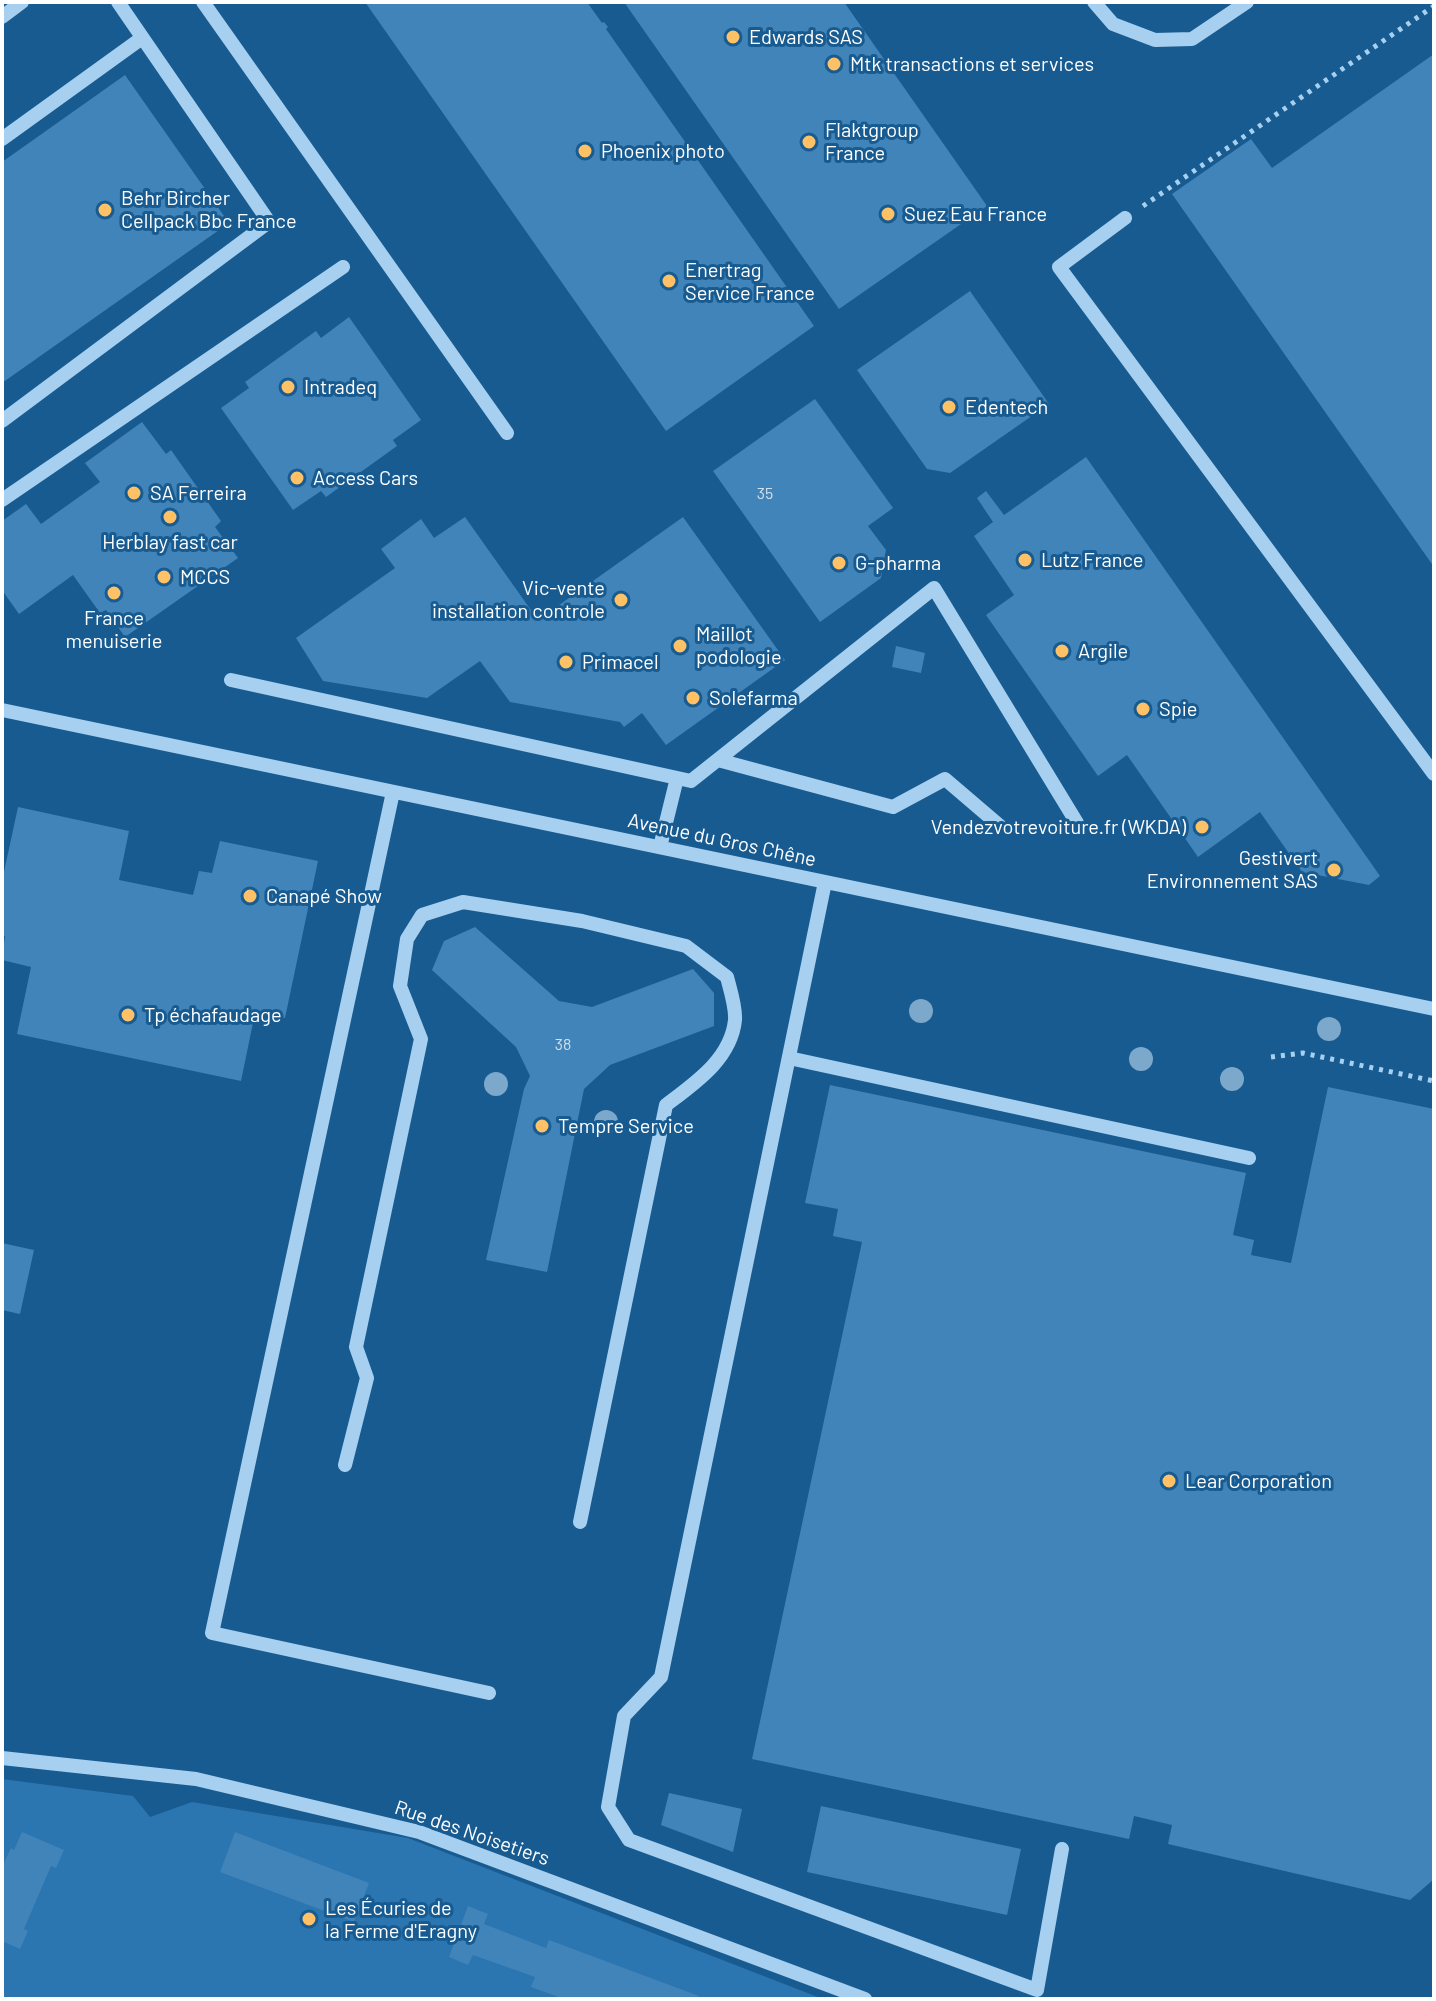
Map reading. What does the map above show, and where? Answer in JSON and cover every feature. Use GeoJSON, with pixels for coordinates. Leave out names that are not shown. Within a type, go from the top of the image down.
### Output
{"type":"FeatureCollection","features":[{"type":"Feature","properties":{"kind":"street"},"geometry":{"type":"LineString","coordinates":[[2,17],[22,2]]}},
{"type":"Feature","properties":{"kind":"street"},"geometry":{"type":"LineString","coordinates":[[2,421],[269,222],[118,2]]}},
{"type":"Feature","properties":{"kind":"street"},"geometry":{"type":"LineString","coordinates":[[203,2],[507,433]]}},
{"type":"Feature","properties":{"kind":"street"},"geometry":{"type":"LineString","coordinates":[[1094,2],[1113,24],[1155,40],[1192,39],[1247,2]]}},
{"type":"Feature","properties":{"kind":"street"},"geometry":{"type":"LineString","coordinates":[[2,139],[142,38]]}},
{"type":"Feature","properties":{"kind":"street"},"geometry":{"type":"LineString","coordinates":[[1125,218],[1059,267],[1434,774]]}},
{"type":"Feature","properties":{"kind":"street"},"geometry":{"type":"LineString","coordinates":[[2,500],[343,267]]}},
{"type":"Feature","properties":{"kind":"street"},"geometry":{"type":"LineString","coordinates":[[231,680],[691,781],[934,588],[1077,823]]}},
{"type":"Feature","properties":{"kind":"street","name":"Avenue du Gros Chêne"},"geometry":{"type":"LineString","coordinates":[[2,710],[1434,1009]]}},
{"type":"Feature","properties":{"kind":"street"},"geometry":{"type":"LineString","coordinates":[[718,760],[893,807],[945,779],[1000,826]]}},
{"type":"Feature","properties":{"kind":"street"},"geometry":{"type":"LineString","coordinates":[[660,847],[677,778]]}},
{"type":"Feature","properties":{"kind":"street"},"geometry":{"type":"LineString","coordinates":[[393,792],[212,1633],[489,1693]]}},
{"type":"Feature","properties":{"kind":"street"},"geometry":{"type":"LineString","coordinates":[[825,882],[661,1677],[624,1716],[608,1807],[629,1840],[1037,1990],[1062,1849]]}},
{"type":"Feature","properties":{"kind":"street"},"geometry":{"type":"LineString","coordinates":[[345,1465],[367,1378],[356,1347],[421,1039],[400,986],[407,939],[422,915],[463,902],[582,921],[686,946],[727,977],[735,1018],[726,1049],[700,1078],[666,1105],[580,1522]]}},
{"type":"Feature","properties":{"kind":"street"},"geometry":{"type":"LineString","coordinates":[[789,1058],[1249,1158]]}},
{"type":"Feature","properties":{"kind":"street","name":"Rue des Noisetiers"},"geometry":{"type":"LineString","coordinates":[[2,1758],[196,1779],[419,1832],[865,1999]]}},
{"type":"Feature","properties":{"kind":"path"},"geometry":{"type":"LineString","coordinates":[[1125,218],[1434,6]]}},
{"type":"Feature","properties":{"kind":"path"},"geometry":{"type":"LineString","coordinates":[[1271,1057],[1303,1053],[1434,1081]]}},
{"type":"Feature","properties":{"kind":"shaded area","name":"Les Écuries de la Ferme d'Eragny"},"geometry":{"type":"Polygon","coordinates":[[[2,1779],[133,1796],[150,1817],[192,1802],[408,1838],[823,1999],[2,1999],[2,1779]]]}},
{"type":"Feature","properties":{"kind":"building"},"geometry":{"type":"Polygon","coordinates":[[[365,2],[587,2],[608,27],[606,29],[814,326],[666,431],[365,2]]]}},
{"type":"Feature","properties":{"kind":"building"},"geometry":{"type":"Polygon","coordinates":[[[624,2],[844,2],[987,206],[839,309],[624,2]]]}},
{"type":"Feature","properties":{"kind":"building"},"geometry":{"type":"Polygon","coordinates":[[[1434,54],[1434,567],[1172,194],[1251,139],[1272,168],[1434,54]]]}},
{"type":"Feature","properties":{"kind":"building"},"geometry":{"type":"Polygon","coordinates":[[[125,75],[229,223],[2,383],[2,162],[125,75]]]}},
{"type":"Feature","properties":{"kind":"building"},"geometry":{"type":"Polygon","coordinates":[[[970,291],[1049,404],[950,473],[927,469],[857,370],[970,291]]]}},
{"type":"Feature","properties":{"kind":"building"},"geometry":{"type":"Polygon","coordinates":[[[349,317],[421,420],[393,440],[397,446],[326,497],[321,491],[293,510],[221,408],[249,388],[245,382],[316,331],[321,338],[349,317]]]}},
{"type":"Feature","properties":{"kind":"building"},"geometry":{"type":"Polygon","coordinates":[[[815,399],[893,508],[868,526],[886,550],[881,578],[820,622],[713,471],[815,399]]]}},
{"type":"Feature","properties":{"kind":"building"},"geometry":{"type":"Polygon","coordinates":[[[142,422],[166,454],[171,450],[221,521],[215,527],[238,558],[125,637],[106,610],[100,613],[73,575],[19,614],[2,590],[2,521],[26,504],[41,524],[100,482],[85,463],[142,422]]]}},
{"type":"Feature","properties":{"kind":"building"},"geometry":{"type":"Polygon","coordinates":[[[1086,457],[1380,876],[1369,885],[1302,872],[1260,812],[1198,857],[1127,755],[1098,776],[986,615],[1014,595],[974,536],[993,522],[977,498],[986,491],[1004,515],[1086,457]]]}},
{"type":"Feature","properties":{"kind":"building"},"geometry":{"type":"Polygon","coordinates":[[[465,517],[538,620],[683,517],[785,660],[666,745],[642,713],[624,727],[620,722],[510,702],[480,661],[427,698],[323,681],[296,638],[395,568],[381,549],[421,519],[434,538],[465,517]]]}},
{"type":"Feature","properties":{"kind":"building"},"geometry":{"type":"Polygon","coordinates":[[[896,646],[925,653],[921,673],[892,667],[896,646]]]}},
{"type":"Feature","properties":{"kind":"building"},"geometry":{"type":"Polygon","coordinates":[[[18,807],[129,831],[119,880],[193,895],[199,871],[212,873],[220,841],[318,861],[285,1018],[255,1013],[241,1081],[17,1034],[31,967],[2,960],[5,936],[2,935],[2,881],[18,807]]]}},
{"type":"Feature","properties":{"kind":"building"},"geometry":{"type":"Polygon","coordinates":[[[475,927],[559,1001],[592,1007],[693,969],[714,993],[714,1026],[610,1065],[584,1089],[547,1272],[486,1260],[524,1089],[530,1076],[516,1047],[432,970],[444,941],[475,927]]]}},
{"type":"Feature","properties":{"kind":"building"},"geometry":{"type":"Polygon","coordinates":[[[830,1085],[1246,1173],[1233,1235],[1254,1240],[1251,1255],[1291,1263],[1328,1087],[1434,1109],[1434,1879],[1410,1900],[1168,1844],[1172,1825],[1134,1816],[1129,1839],[752,1759],[862,1242],[833,1236],[838,1209],[805,1203],[830,1085]]]}},
{"type":"Feature","properties":{"kind":"building"},"geometry":{"type":"Polygon","coordinates":[[[2,1243],[34,1250],[20,1314],[2,1310],[2,1243]]]}},
{"type":"Feature","properties":{"kind":"building"},"geometry":{"type":"Polygon","coordinates":[[[669,1793],[742,1809],[733,1852],[661,1825],[669,1793]]]}},
{"type":"Feature","properties":{"kind":"building"},"geometry":{"type":"Polygon","coordinates":[[[821,1806],[1021,1849],[1007,1915],[807,1872],[821,1806]]]}},
{"type":"Feature","properties":{"kind":"building"},"geometry":{"type":"Polygon","coordinates":[[[22,1832],[64,1850],[56,1868],[51,1866],[24,1929],[28,1931],[20,1949],[2,1941],[2,1867],[22,1832]]]}},
{"type":"Feature","properties":{"kind":"building"},"geometry":{"type":"Polygon","coordinates":[[[235,1832],[369,1883],[354,1922],[220,1872],[235,1832]]]}},
{"type":"Feature","properties":{"kind":"building"},"geometry":{"type":"Polygon","coordinates":[[[468,1906],[488,1914],[484,1924],[546,1948],[549,1940],[699,1996],[697,1999],[564,1999],[531,1987],[535,1977],[473,1955],[468,1965],[449,1957],[468,1906]]]}},
{"type":"Feature","properties":{"kind":"place","name":"Edwards SAS"},"geometry":{"type":"Point","coordinates":[733,37]}},
{"type":"Feature","properties":{"kind":"place","name":"Mtk transactions et services"},"geometry":{"type":"Point","coordinates":[834,64]}},
{"type":"Feature","properties":{"kind":"place","name":"Flaktgroup France"},"geometry":{"type":"Point","coordinates":[809,142]}},
{"type":"Feature","properties":{"kind":"place","name":"Phoenix photo"},"geometry":{"type":"Point","coordinates":[585,151]}},
{"type":"Feature","properties":{"kind":"place","name":"Behr Bircher Cellpack Bbc France"},"geometry":{"type":"Point","coordinates":[105,210]}},
{"type":"Feature","properties":{"kind":"place","name":"Suez Eau France"},"geometry":{"type":"Point","coordinates":[888,214]}},
{"type":"Feature","properties":{"kind":"place","name":"Enertrag Service France"},"geometry":{"type":"Point","coordinates":[669,281]}},
{"type":"Feature","properties":{"kind":"place","name":"Intradeq"},"geometry":{"type":"Point","coordinates":[288,387]}},
{"type":"Feature","properties":{"kind":"place","name":"Edentech"},"geometry":{"type":"Point","coordinates":[949,407]}},
{"type":"Feature","properties":{"kind":"place","name":"Access Cars"},"geometry":{"type":"Point","coordinates":[297,478]}},
{"type":"Feature","properties":{"kind":"place","name":"SA Ferreira"},"geometry":{"type":"Point","coordinates":[134,493]}},
{"type":"Feature","properties":{"kind":"place","name":"Herblay fast car"},"geometry":{"type":"Point","coordinates":[170,517]}},
{"type":"Feature","properties":{"kind":"place","name":"Lutz France"},"geometry":{"type":"Point","coordinates":[1025,560]}},
{"type":"Feature","properties":{"kind":"place","name":"G-pharma"},"geometry":{"type":"Point","coordinates":[839,563]}},
{"type":"Feature","properties":{"kind":"place","name":"MCCS"},"geometry":{"type":"Point","coordinates":[164,577]}},
{"type":"Feature","properties":{"kind":"place","name":"France menuiserie"},"geometry":{"type":"Point","coordinates":[114,593]}},
{"type":"Feature","properties":{"kind":"place","name":"Vic-vente installation controle"},"geometry":{"type":"Point","coordinates":[621,600]}},
{"type":"Feature","properties":{"kind":"place","name":"Maillot podologie"},"geometry":{"type":"Point","coordinates":[680,646]}},
{"type":"Feature","properties":{"kind":"place","name":"Argile"},"geometry":{"type":"Point","coordinates":[1062,651]}},
{"type":"Feature","properties":{"kind":"place","name":"Primacel"},"geometry":{"type":"Point","coordinates":[566,662]}},
{"type":"Feature","properties":{"kind":"place","name":"Solefarma"},"geometry":{"type":"Point","coordinates":[693,698]}},
{"type":"Feature","properties":{"kind":"place","name":"Spie"},"geometry":{"type":"Point","coordinates":[1143,709]}},
{"type":"Feature","properties":{"kind":"place","name":"Vendezvotrevoiture.fr (WKDA)"},"geometry":{"type":"Point","coordinates":[1202,827]}},
{"type":"Feature","properties":{"kind":"place","name":"Gestivert Environnement SAS"},"geometry":{"type":"Point","coordinates":[1334,870]}},
{"type":"Feature","properties":{"kind":"place","name":"Canapé Show"},"geometry":{"type":"Point","coordinates":[250,896]}},
{"type":"Feature","properties":{"kind":"place","name":"Tp échafaudage"},"geometry":{"type":"Point","coordinates":[128,1015]}},
{"type":"Feature","properties":{"kind":"place","name":"Tempre Service"},"geometry":{"type":"Point","coordinates":[542,1126]}},
{"type":"Feature","properties":{"kind":"place","name":"Lear Corporation"},"geometry":{"type":"Point","coordinates":[1169,1481]}},
{"type":"Feature","properties":{"kind":"place","name":"Les Écuries de la Ferme d'Eragny"},"geometry":{"type":"Point","coordinates":[309,1919]}}]}
